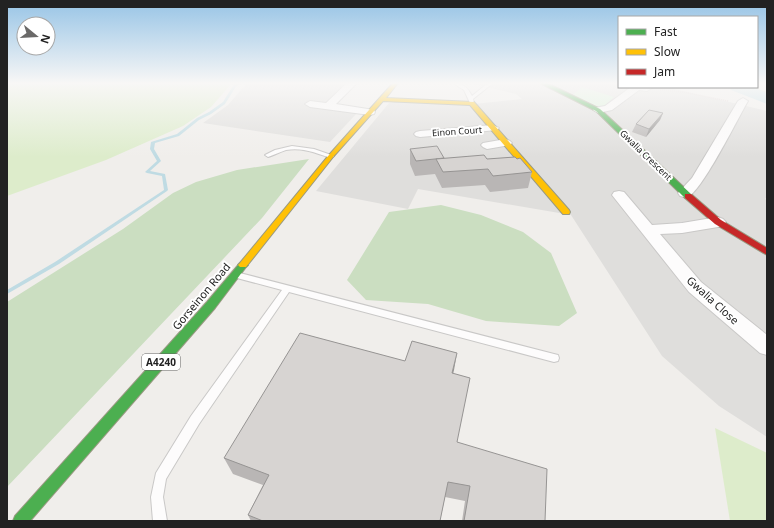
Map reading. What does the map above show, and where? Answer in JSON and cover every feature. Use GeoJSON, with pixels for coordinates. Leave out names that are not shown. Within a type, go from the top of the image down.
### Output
{"type":"FeatureCollection","features":[{"type":"Feature","properties":{"kind":"street"},"geometry":{"type":"LineString","coordinates":[[340,108],[370,112]]}},
{"type":"Feature","properties":{"kind":"street","name":"Gorseinon Road"},"geometry":{"type":"LineString","coordinates":[[20,521],[211,305],[331,156],[374,108]]}},
{"type":"Feature","properties":{"kind":"street"},"geometry":{"type":"LineString","coordinates":[[477,108],[557,206]]}},
{"type":"Feature","properties":{"kind":"street","name":"Gwalia Crescent"},"geometry":{"type":"LineString","coordinates":[[593,108],[598,110],[685,193],[718,222],[767,252]]}},
{"type":"Feature","properties":{"kind":"street"},"geometry":{"type":"LineString","coordinates":[[598,110],[608,108]]}},
{"type":"Feature","properties":{"kind":"street"},"geometry":{"type":"LineString","coordinates":[[685,193],[698,180],[738,108]]}},
{"type":"Feature","properties":{"kind":"street","name":"Einon Court"},"geometry":{"type":"LineString","coordinates":[[421,134],[494,128]]}},
{"type":"Feature","properties":{"kind":"street"},"geometry":{"type":"LineString","coordinates":[[487,145],[506,143]]}},
{"type":"Feature","properties":{"kind":"street","name":"Gwalia Close"},"geometry":{"type":"LineString","coordinates":[[627,199],[648,230],[695,287],[767,347]]}},
{"type":"Feature","properties":{"kind":"street"},"geometry":{"type":"LineString","coordinates":[[648,230],[682,228],[718,222]]}},
{"type":"Feature","properties":{"kind":"lane"},"geometry":{"type":"LineString","coordinates":[[268,155],[290,147],[307,148],[331,156]]}},
{"type":"Feature","properties":{"kind":"lane"},"geometry":{"type":"LineString","coordinates":[[235,275],[554,358]]}},
{"type":"Feature","properties":{"kind":"lane"},"geometry":{"type":"LineString","coordinates":[[160,521],[157,497],[160,477],[195,420],[287,289]]}},
{"type":"Feature","properties":{"kind":"shaded area"},"geometry":{"type":"Polygon","coordinates":[[[224,108],[331,108],[358,112],[330,142],[203,123],[224,108]]]}},
{"type":"Feature","properties":{"kind":"shaded area"},"geometry":{"type":"Polygon","coordinates":[[[385,108],[753,108],[767,111],[767,197],[765,199],[767,200],[767,437],[719,406],[662,356],[571,215],[418,189],[408,209],[316,191],[385,108]]]}},
{"type":"Feature","properties":{"kind":"green space"},"geometry":{"type":"Polygon","coordinates":[[[7,108],[210,108],[183,126],[106,160],[7,196],[7,108]]]}},
{"type":"Feature","properties":{"kind":"green space"},"geometry":{"type":"Polygon","coordinates":[[[309,159],[262,218],[7,487],[7,302],[123,229],[173,193],[196,182],[237,170],[309,159]]]}},
{"type":"Feature","properties":{"kind":"green space"},"geometry":{"type":"Polygon","coordinates":[[[441,205],[481,215],[523,232],[551,253],[577,313],[559,326],[486,321],[428,304],[366,300],[347,280],[389,212],[441,205]]]}},
{"type":"Feature","properties":{"kind":"green space"},"geometry":{"type":"Polygon","coordinates":[[[715,428],[767,453],[767,521],[730,521],[715,428]]]}},
{"type":"Feature","properties":{"kind":"building"},"geometry":{"type":"Polygon","coordinates":[[[649,110],[663,113],[649,129],[636,124],[649,110]]]}},
{"type":"Feature","properties":{"kind":"building"},"geometry":{"type":"Polygon","coordinates":[[[437,146],[444,158],[416,161],[410,149],[437,146]]]}},
{"type":"Feature","properties":{"kind":"building"},"geometry":{"type":"Polygon","coordinates":[[[484,155],[487,159],[520,158],[532,172],[493,176],[488,169],[443,172],[436,159],[484,155]]]}},
{"type":"Feature","properties":{"kind":"building"},"geometry":{"type":"Polygon","coordinates":[[[300,333],[405,361],[412,341],[457,353],[452,373],[470,378],[457,442],[547,469],[545,521],[464,521],[470,486],[448,482],[440,521],[263,521],[248,515],[269,475],[224,458],[300,333]]]}},
{"type":"Feature","properties":{"kind":"waterway"},"geometry":{"type":"LineString","coordinates":[[7,292],[57,263],[166,190],[164,175],[147,172],[159,161],[152,149],[153,142],[178,135],[198,119],[218,108]]}},
{"type":"Feature","properties":{"kind":"traffic: fast"},"geometry":{"type":"LineString","coordinates":[[593,108],[598,110],[688,196]]}},
{"type":"Feature","properties":{"kind":"traffic: fast"},"geometry":{"type":"LineString","coordinates":[[20,521],[211,305],[243,265]]}},
{"type":"Feature","properties":{"kind":"traffic: slow"},"geometry":{"type":"LineString","coordinates":[[243,265],[331,156],[374,108]]}},
{"type":"Feature","properties":{"kind":"traffic: slow"},"geometry":{"type":"LineString","coordinates":[[476,108],[566,212]]}},
{"type":"Feature","properties":{"kind":"traffic: jam"},"geometry":{"type":"LineString","coordinates":[[688,196],[718,222],[767,252]]}}]}
